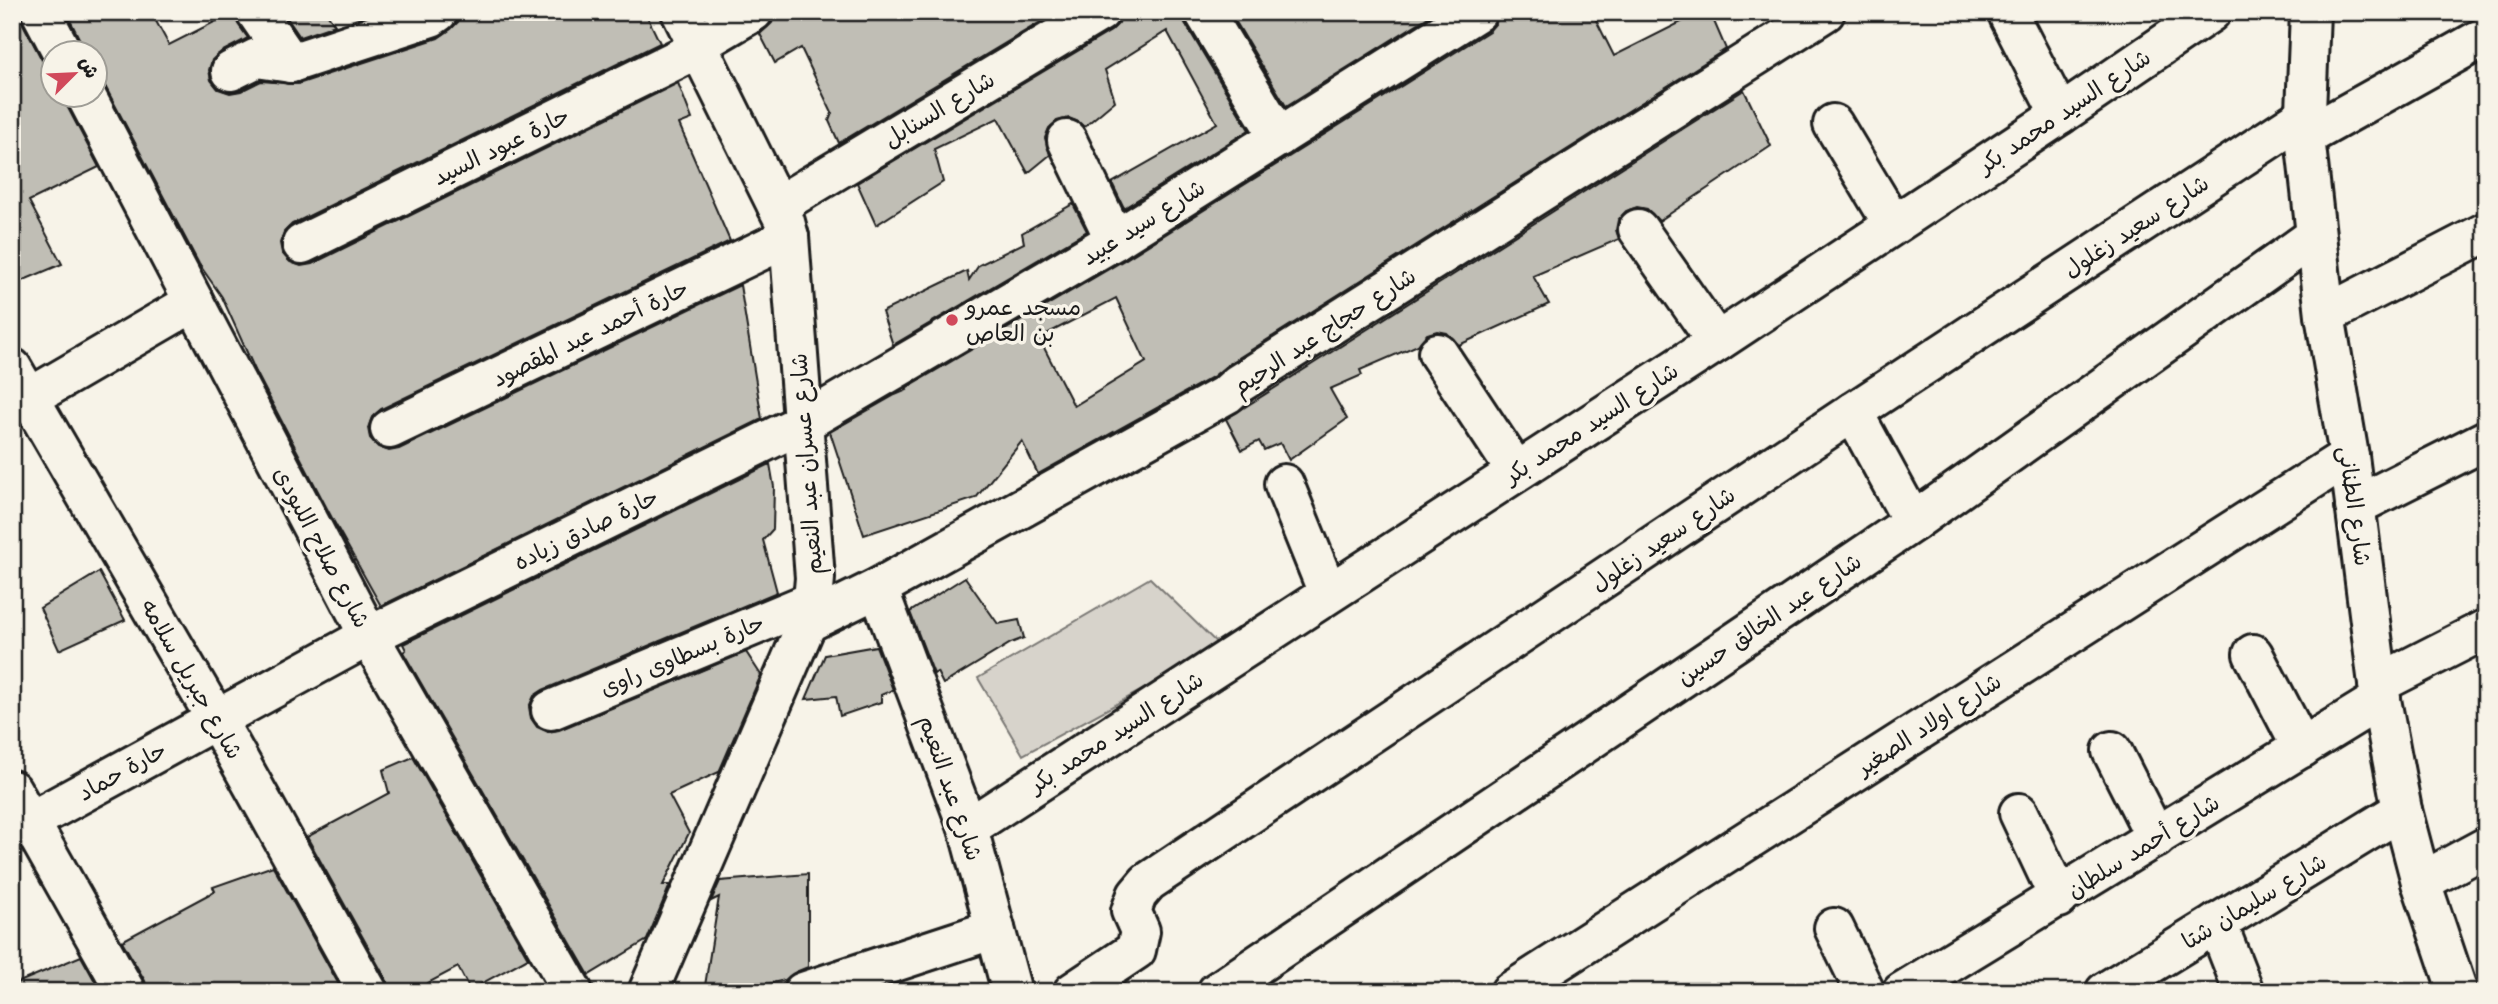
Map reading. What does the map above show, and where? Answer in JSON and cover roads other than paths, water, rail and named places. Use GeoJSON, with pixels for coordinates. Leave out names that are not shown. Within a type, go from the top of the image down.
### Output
{"type":"FeatureCollection","features":[{"type":"Feature","properties":{"kind":"street"},"geometry":{"type":"LineString","coordinates":[[41,12],[55,38]]}},
{"type":"Feature","properties":{"kind":"street"},"geometry":{"type":"LineString","coordinates":[[256,12],[291,63]]}},
{"type":"Feature","properties":{"kind":"street","name":"حارة عبود السيد"},"geometry":{"type":"LineString","coordinates":[[302,244],[692,35],[753,12]]}},
{"type":"Feature","properties":{"kind":"street","name":"شارع السنابل"},"geometry":{"type":"LineString","coordinates":[[783,222],[1100,12]]}},
{"type":"Feature","properties":{"kind":"street"},"geometry":{"type":"LineString","coordinates":[[1204,12],[1279,137]]}},
{"type":"Feature","properties":{"kind":"street","name":"شارع سيد عبيد"},"geometry":{"type":"LineString","coordinates":[[803,423],[1115,240],[1477,12]]}},
{"type":"Feature","properties":{"kind":"street","name":"شارع حجاج عبد الرحيم"},"geometry":{"type":"LineString","coordinates":[[810,612],[878,588],[1227,394],[1825,12]]}},
{"type":"Feature","properties":{"kind":"street","name":"شارع السيد محمد بكر"},"geometry":{"type":"LineString","coordinates":[[968,828],[1717,342],[2211,12]]}},
{"type":"Feature","properties":{"kind":"street","name":"شارع الطنانى"},"geometry":{"type":"LineString","coordinates":[[2310,12],[2305,126],[2315,236],[2325,315],[2349,456],[2380,692],[2402,810],[2421,882],[2458,992]]}},
{"type":"Feature","properties":{"kind":"street"},"geometry":{"type":"LineString","coordinates":[[231,71],[257,58],[291,63],[433,14]]}},
{"type":"Feature","properties":{"kind":"street"},"geometry":{"type":"LineString","coordinates":[[2009,16],[2060,115]]}},
{"type":"Feature","properties":{"kind":"street","name":"شارع عسران عبد النعيم"},"geometry":{"type":"LineString","coordinates":[[648,992],[810,612],[815,578],[783,222],[692,35]]}},
{"type":"Feature","properties":{"kind":"street","name":"شارع سعيد زغلول"},"geometry":{"type":"LineString","coordinates":[[1073,992],[1136,950],[1140,932],[1131,911],[1137,895],[1148,882],[1853,412],[2305,126],[2486,36]]}},
{"type":"Feature","properties":{"kind":"street","name":"شارع صلاح اللبودى"},"geometry":{"type":"LineString","coordinates":[[92,108],[369,636],[573,992]]}},
{"type":"Feature","properties":{"kind":"street"},"geometry":{"type":"LineString","coordinates":[[1833,124],[1893,224]]}},
{"type":"Feature","properties":{"kind":"street"},"geometry":{"type":"LineString","coordinates":[[1067,140],[1115,240]]}},
{"type":"Feature","properties":{"kind":"street","name":"حارة أحمد عبد المقصود"},"geometry":{"type":"LineString","coordinates":[[390,429],[783,222]]}},
{"type":"Feature","properties":{"kind":"street"},"geometry":{"type":"LineString","coordinates":[[1638,229],[1717,342]]}},
{"type":"Feature","properties":{"kind":"street"},"geometry":{"type":"LineString","coordinates":[[2325,315],[2486,232]]}},
{"type":"Feature","properties":{"kind":"street","name":"شارع عبد الخالق حسين"},"geometry":{"type":"LineString","coordinates":[[1217,992],[1913,522],[2315,236]]}},
{"type":"Feature","properties":{"kind":"street"},"geometry":{"type":"LineString","coordinates":[[21,383],[194,302]]}},
{"type":"Feature","properties":{"kind":"street"},"geometry":{"type":"LineString","coordinates":[[1438,353],[1516,471]]}},
{"type":"Feature","properties":{"kind":"street","name":"شارع جبريل سلامه"},"geometry":{"type":"LineString","coordinates":[[21,383],[216,719],[368,992]]}},
{"type":"Feature","properties":{"kind":"street"},"geometry":{"type":"LineString","coordinates":[[1853,412],[1913,522]]}},
{"type":"Feature","properties":{"kind":"street","name":"حارة صادق زياده"},"geometry":{"type":"LineString","coordinates":[[216,719],[369,636],[803,423]]}},
{"type":"Feature","properties":{"kind":"street"},"geometry":{"type":"LineString","coordinates":[[2355,506],[2486,440]]}},
{"type":"Feature","properties":{"kind":"street","name":"شارع اولاد الصغير"},"geometry":{"type":"LineString","coordinates":[[1510,992],[2349,456]]}},
{"type":"Feature","properties":{"kind":"street"},"geometry":{"type":"LineString","coordinates":[[1284,484],[1328,593]]}},
{"type":"Feature","properties":{"kind":"street","name":"شارع عبد النعيم"},"geometry":{"type":"LineString","coordinates":[[878,588],[968,828],[1012,992]]}},
{"type":"Feature","properties":{"kind":"street","name":"حارة بسطاوى راوى"},"geometry":{"type":"LineString","coordinates":[[551,710],[810,612]]}},
{"type":"Feature","properties":{"kind":"street","name":"شارع أحمد سلطان"},"geometry":{"type":"LineString","coordinates":[[1902,992],[2302,748],[2380,692],[2486,629]]}},
{"type":"Feature","properties":{"kind":"street"},"geometry":{"type":"LineString","coordinates":[[2253,654],[2302,748]]}},
{"type":"Feature","properties":{"kind":"street","name":"حارة حماد"},"geometry":{"type":"LineString","coordinates":[[21,806],[216,719]]}},
{"type":"Feature","properties":{"kind":"street"},"geometry":{"type":"LineString","coordinates":[[2112,751],[2156,838]]}},
{"type":"Feature","properties":{"kind":"street"},"geometry":{"type":"LineString","coordinates":[[21,806],[126,992]]}},
{"type":"Feature","properties":{"kind":"street","name":"شارع سليمان شتا"},"geometry":{"type":"LineString","coordinates":[[2105,992],[2402,810]]}},
{"type":"Feature","properties":{"kind":"street"},"geometry":{"type":"LineString","coordinates":[[2018,813],[2059,898]]}},
{"type":"Feature","properties":{"kind":"street"},"geometry":{"type":"LineString","coordinates":[[2421,882],[2486,847]]}},
{"type":"Feature","properties":{"kind":"street"},"geometry":{"type":"LineString","coordinates":[[2217,923],[2244,992]]}},
{"type":"Feature","properties":{"kind":"street"},"geometry":{"type":"LineString","coordinates":[[1833,928],[1864,992]]}},
{"type":"Feature","properties":{"kind":"street"},"geometry":{"type":"LineString","coordinates":[[803,992],[995,929]]}},
{"type":"Feature","properties":{"kind":"place","name":"مسجد عمرو بن العاص"},"geometry":{"type":"Point","coordinates":[952,320]}}]}
